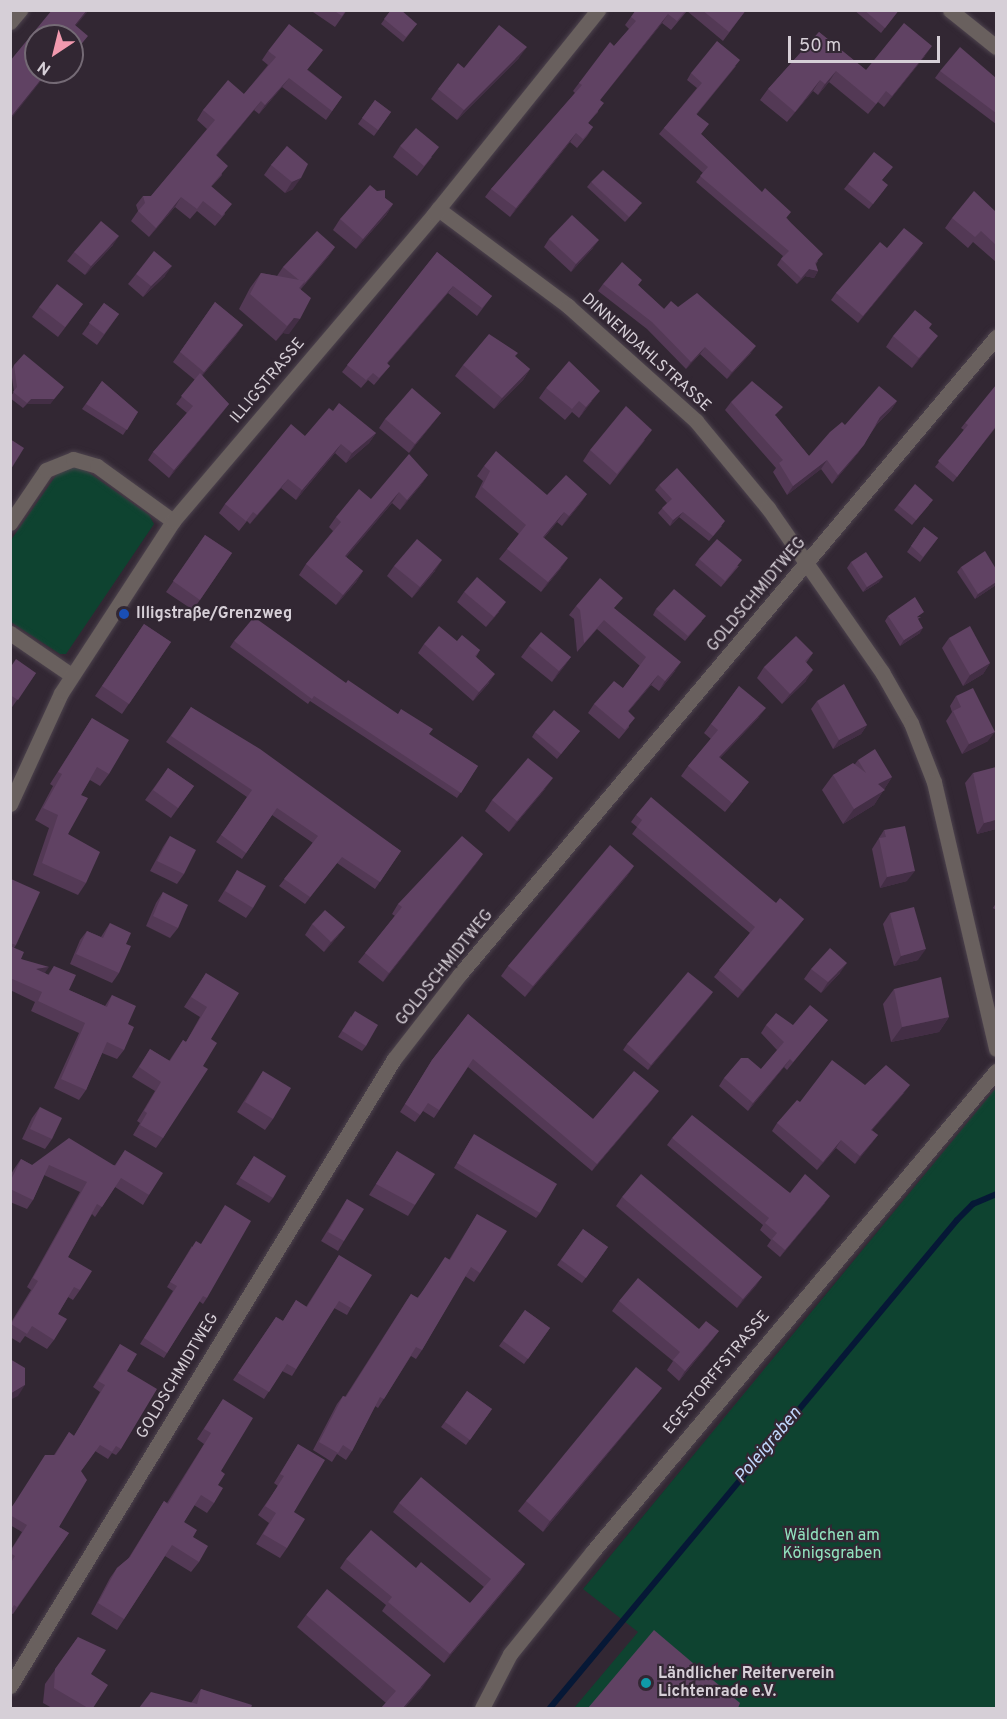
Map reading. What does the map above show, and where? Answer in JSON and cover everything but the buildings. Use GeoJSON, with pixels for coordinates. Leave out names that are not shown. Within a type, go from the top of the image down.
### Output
{"type":"FeatureCollection","features":[{"type":"Feature","properties":{"kind":"street"},"geometry":{"type":"LineString","coordinates":[[10,22],[20,10]]}},
{"type":"Feature","properties":{"kind":"street","name":"ILLIGSTRASSE"},"geometry":{"type":"LineString","coordinates":[[10,804],[52,708],[71,675],[173,520],[438,209],[598,10]]}},
{"type":"Feature","properties":{"kind":"street"},"geometry":{"type":"LineString","coordinates":[[950,10],[996,47]]}},
{"type":"Feature","properties":{"kind":"street","name":"DINNENDAHLSTRASSE"},"geometry":{"type":"LineString","coordinates":[[438,209],[545,287],[651,377],[732,462],[882,672],[926,759],[996,1049]]}},
{"type":"Feature","properties":{"kind":"street","name":"GOLDSCHMIDTWEG"},"geometry":{"type":"LineString","coordinates":[[10,1686],[394,1059],[460,974],[807,566],[996,337]]}},
{"type":"Feature","properties":{"kind":"street"},"geometry":{"type":"LineString","coordinates":[[11,521],[46,470],[73,459],[97,466],[173,520]]}},
{"type":"Feature","properties":{"kind":"street"},"geometry":{"type":"LineString","coordinates":[[10,633],[71,675]]}},
{"type":"Feature","properties":{"kind":"street","name":"EGESTORFFSTRASSE"},"geometry":{"type":"LineString","coordinates":[[482,1708],[510,1654],[586,1560],[996,1071]]}},
{"type":"Feature","properties":{"kind":"green space"},"geometry":{"type":"Polygon","coordinates":[[[71,466],[85,470],[149,515],[154,524],[66,654],[60,654],[11,622],[11,540],[57,474],[71,466]]]}},
{"type":"Feature","properties":{"kind":"green space","name":"Wäldchen am Königsgraben"},"geometry":{"type":"Polygon","coordinates":[[[996,1088],[996,1708],[574,1708],[638,1632],[583,1589],[996,1088]]]}},
{"type":"Feature","properties":{"kind":"waterway","name":"Poleigraben"},"geometry":{"type":"LineString","coordinates":[[550,1708],[957,1220],[973,1204],[996,1194]]}},
{"type":"Feature","properties":{"kind":"place","name":"Illigstraße/Grenzweg"},"geometry":{"type":"Point","coordinates":[124,614]}},
{"type":"Feature","properties":{"kind":"place","name":"Ländlicher Reiterverein Lichtenrade e.V."},"geometry":{"type":"Point","coordinates":[646,1683]}}]}
